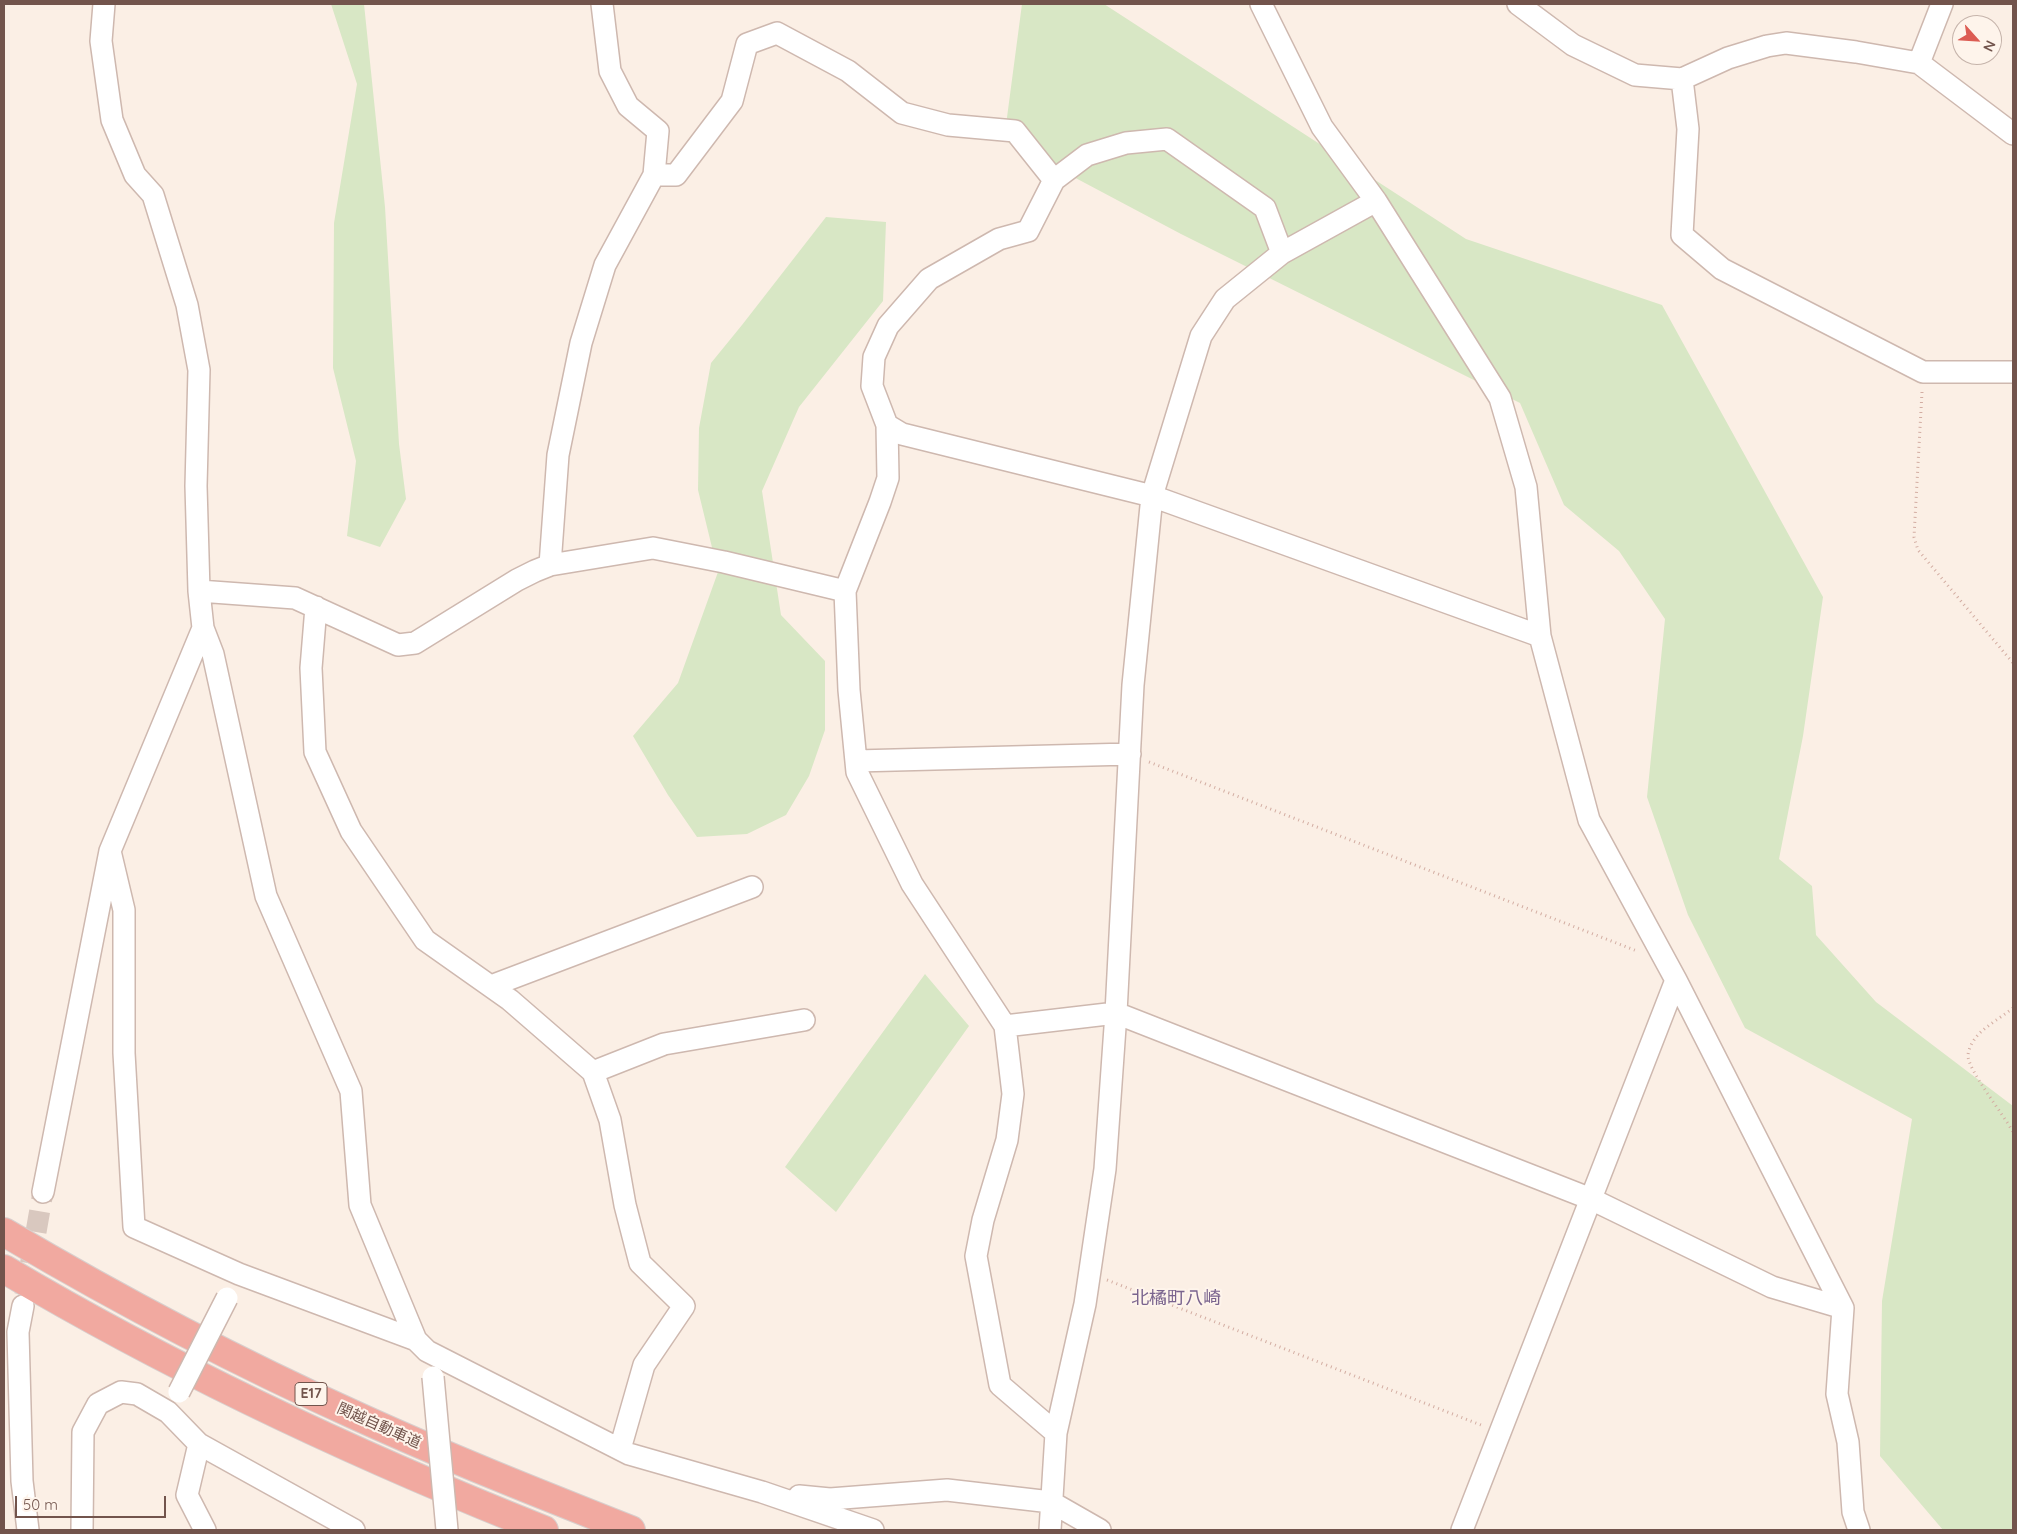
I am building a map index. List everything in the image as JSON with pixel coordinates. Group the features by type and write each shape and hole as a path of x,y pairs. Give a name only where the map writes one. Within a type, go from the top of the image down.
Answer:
{"highway":[{"name":"関越自動車道","path":"4,1232 132,1305 288,1384 470,1466 631,1530"},
{"name":"関越自動車道","path":"4,1269 124,1336 232,1392 471,1501 544,1530"}],"street":[{"path":"104,4 101,41 112,120 135,175 153,195 186,305 199,370 196,486 199,591 204,628 213,654 266,896 351,1091 360,1205 433,1377 447,1530"},
{"path":"550,566 558,455 581,344 604,264 654,175 658,131 628,106 610,71 602,4"},
{"path":"1261,4 1322,127 1376,200 1500,398 1526,487 1540,636 1589,820 1671,971 1843,1308 1837,1394 1848,1442 1853,1512 1859,1530"},
{"path":"1518,4 1573,45 1635,75 1682,79 1728,58 1767,46 1786,44 1856,52 1919,63 2013,134"},
{"path":"1919,63 1942,4"},
{"path":"654,175 676,175 732,101 748,44 777,33 848,72 902,113 948,125 1015,131 1054,180"},
{"path":"1682,79 1688,129 1682,235 1722,269 1923,372 2013,372"},
{"path":"1056,1433 1000,1385 976,1256 983,1220 1007,1140 1013,1094 1006,1026 912,884 857,772 849,690 845,591 888,478 887,425 872,386 874,357 888,326 929,279 999,239 1028,230 1054,180 1087,155 1126,143 1167,138 1265,208 1282,252"},
{"path":"1050,1530 1056,1433 1085,1304 1105,1169 1116,1013 1133,685 1152,496 1201,336 1225,299 1282,252 1376,200"},
{"path":"887,425 902,434 1152,496 1540,636"},
{"path":"199,591 295,598 398,645 415,642 517,580 550,566 653,548 724,562 845,591"},
{"path":"316,607 311,668 315,752 351,831 425,940 510,1000 593,1072 610,1120 625,1205 640,1263 684,1306 644,1365 620,1449"},
{"path":"43,1192 110,851 204,628"},
{"path":"856,761 1130,754"},
{"path":"110,851 124,910 124,1053 134,1226 239,1274 421,1345 629,1454 762,1492 873,1530"},
{"path":"491,986 752,887"},
{"path":"1462,1530 1592,1199 1671,971"},
{"path":"1006,1026 1116,1013 1592,1199 1772,1287 1843,1308"},
{"path":"593,1072 664,1044 804,1020"},
{"path":"168,1412 239,1274"},
{"path":"23,1306 11,1327 22,1481 28,1530"},
{"path":"82,1530 83,1432 98,1404 121,1392 137,1394 168,1412 199,1444 354,1530"},
{"path":"199,1444 187,1495 205,1530"},
{"path":"762,1492 830,1499 947,1490 1051,1502 1100,1530"}],"path":[{"path":"1923,372 1914,536 1918,550 2013,663"},
{"path":"1130,754 1671,971"},
{"path":"2013,1008 1981,1032 1970,1046 1968,1056 1971,1067 2005,1116 2013,1132"},
{"path":"1090,1273 1500,1433"}],"green space":[{"path":"331,4 364,4 385,207 399,444 406,499 380,547 347,536 356,461 333,368 334,223 357,84"},
{"path":"1022,4 1104,4 1466,239 1662,305 1823,597 1803,736 1779,859 1812,886 1816,935 1876,1002 2013,1106 2013,1530 1943,1530 1880,1456 1882,1301 1912,1119 1745,1028 1688,915 1647,797 1665,619 1619,551 1564,505 1520,403 1181,234 1004,140"},
{"path":"826,217 886,222 883,301 799,407 762,491 781,615 825,661 825,730 809,776 786,815 747,834 697,837 668,795 633,736 678,683 718,572 698,490 699,428 711,363"},
{"path":"925,974 969,1026 836,1212 785,1167"}],"tunnel":[{"path":"25,1295 43,1192"}],"district":[{"name":"北橘町八崎","path":"1176,1299"}]}
